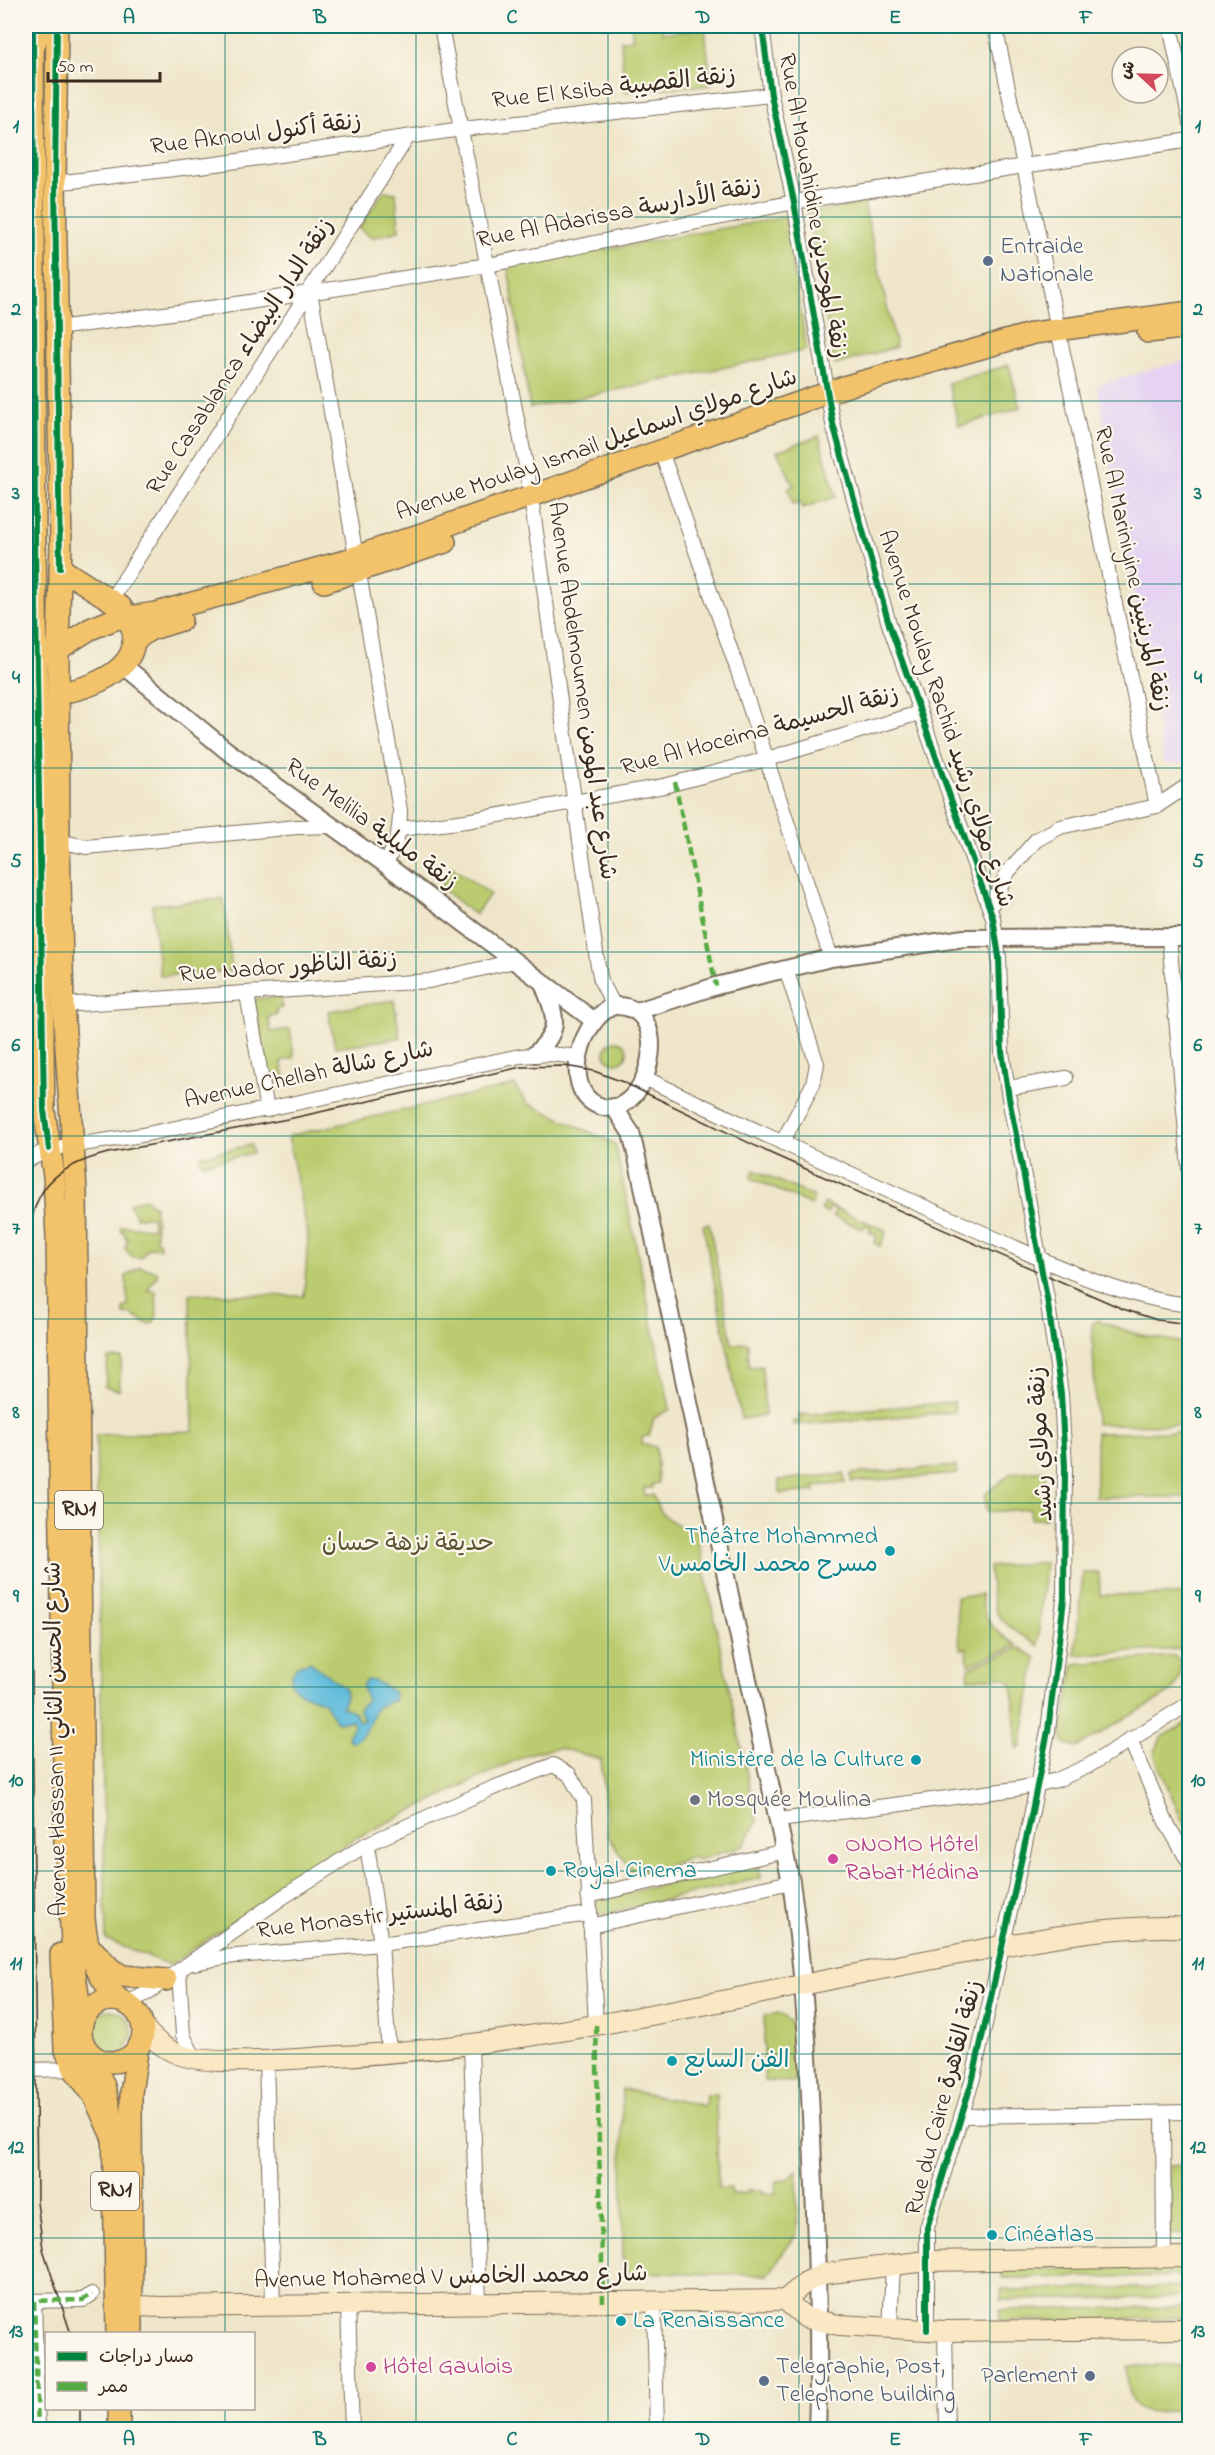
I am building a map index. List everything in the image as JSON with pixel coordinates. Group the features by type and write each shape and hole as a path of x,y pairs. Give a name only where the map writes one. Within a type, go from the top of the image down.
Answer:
{"highway":[{"path":"33,48 40,26"}],"main road":[{"name":"Avenue Hassan II شارع الحسن الثاني","path":"33,26 31,647 39,802 44,1110 54,1176 57,1237 65,1843 74,1968 82,2023"},
{"name":"Avenue Hassan II شارع الحسن الثاني","path":"57,26 55,183 60,568 59,841 63,1005 76,1190 84,1899 88,1947 101,1979 124,2003"},
{"name":"Avenue Moulay Ismail شارع مولاي اسماعيل","path":"133,642 149,630 169,623 356,565 973,348 1190,312"},
{"name":"Avenue Moulay Ismail شارع مولاي اسماعيل","path":"1059,335 1190,327"},
{"name":"Avenue Moulay Ismail شارع مولاي اسماعيل","path":"58,647 102,623 128,616 156,613 356,565"},
{"path":"58,693 92,686 114,674 123,665 133,642 128,616 111,600 60,568"},
{"path":"39,802 46,786 48,663 51,654 58,647"},
{"path":"65,1843 60,1875 64,2040 74,2069 94,2096 114,2140"},
{"path":"142,2025 154,2039 169,2050 195,2059 266,2059 389,2053 553,2034 804,1983 1104,1930 1190,1928"},
{"path":"88,1947 111,1969 123,1976 173,1975"},
{"path":"82,2023 89,2010 101,2002 124,2003"},
{"name":"RN1","path":"117,2332 124,2305 131,2093 142,2025 135,2011 124,2003"},
{"name":"RN1","path":"82,2023 83,2041 106,2091 114,2140 124,2305 131,2332"},
{"path":"89,2052 105,2061 119,2061 131,2054 138,2046"},
{"path":"1190,2258 977,2258 926,2261 818,2276 800,2286 785,2300 806,2318 818,2322 890,2328 936,2331 1190,2329"},
{"name":"Avenue Mohamed V شارع محمد الخامس","path":"124,2305 785,2300"},
{"path":"119,2410 119,2430"},
{"path":"133,2410 134,2430"}],"street":[{"name":"Avenue Abdelmoumen شارع عبد المومن","path":"441,26 489,265 532,504 598,967 606,994 614,1006"},
{"name":"Rue Al Mouahidine زنقة الموحدين","path":"762,26 771,95 794,202 828,400"},
{"name":"Rue Al Mariniyine زنقة المرينيين","path":"994,26 1157,806"},
{"path":"1170,26 1190,121"},
{"name":"Rue El Ksiba زنقة القصيبة","path":"462,129 771,95"},
{"name":"Rue Aknoul زنقة أكنول","path":"55,183 462,129"},
{"name":"Rue Casablanca زنقة الدار البيضاء","path":"111,600 407,138"},
{"name":"Rue Al Adarissa زنقة الأدارسة","path":"57,328 217,307 489,265 794,202 1190,140"},
{"path":"310,291 356,565 394,771 400,829 395,849 385,864"},
{"name":"Avenue Moulay Rachid شارع مولاي رشيد","path":"828,400 889,624 990,908 996,938"},
{"path":"663,457 767,759 831,958"},
{"name":"Rue Melilia زنقة مليلية","path":"123,665 226,750 385,864 593,1020"},
{"name":"Rue Al Hoceima زنقة الحسيمة","path":"400,829 574,803 664,786 767,759 919,713"},
{"path":"990,908 1008,872 1036,840 1060,827 1157,806 1190,784"},
{"path":"59,841 86,847 297,827 332,826"},
{"path":"1169,937 1190,1179"},
{"path":"637,1011 650,1038 651,1059 645,1078 625,1102 614,1107 599,1106 587,1098 580,1084 579,1057 584,1038 593,1020 614,1006 637,1011 716,986 831,958 964,938 1190,937"},
{"name":"زنقة مولاي رشيد","path":"996,938 1002,1052 1040,1259 1061,1394 1065,1467 1065,1566 1056,1681 1038,1785 1002,1948"},
{"name":"Rue Nador زنقة الناظور","path":"63,1005 429,981 514,961"},
{"path":"782,1143 813,1083 817,1064 786,969"},
{"path":"535,1054 548,1041 555,1025 553,1005 542,981"},
{"path":"247,994 267,1110"},
{"name":"Avenue Chellah شارع شالة","path":"26,1161 49,1149 142,1135 535,1054 579,1057"},
{"path":"645,1078 782,1143 1040,1259 1128,1291 1190,1305"},
{"path":"1008,1088 1066,1078"},
{"path":"614,1107 631,1133 638,1158 780,1820 791,1882 804,1983 818,2276 817,2430"},
{"path":"780,1820 1038,1785 1074,1773 1190,1702"},
{"path":"1130,1739 1152,1793 1190,1864"},
{"path":"124,2003 173,1975 283,1897 367,1844 545,1767 557,1766 570,1774 584,1800 596,2025"},
{"path":"367,1844 381,1944 389,2053"},
{"path":"588,1896 786,1851"},
{"name":"Rue Monastir زنقة المنستير","path":"173,1975 209,1959 381,1944 589,1920 791,1882"},
{"name":"Rue du Caire زنقة القاهرة","path":"947,2430 926,2261 927,2228 962,2116 1002,1948"},
{"path":"173,1975 183,2035 195,2059"},
{"path":"471,2043 479,2303"},
{"path":"266,2059 273,2305"},
{"path":"26,2070 74,2069"},
{"path":"962,2116 1190,2112"},
{"path":"1163,2113 1164,2258"},
{"path":"890,2328 893,2265"},
{"path":"38,2430 30,2301 83,2300 92,2294"},
{"path":"654,2301 657,2430"},
{"path":"348,2305 352,2430"}],"shaded area":[{"path":"1189,359 1189,763 1164,764 1097,385"}],"green space":[{"path":"631,26 662,26 663,33 705,28 711,85 624,92 621,40 633,39"},
{"path":"384,191 396,193 399,231 371,238 359,228"},
{"path":"864,203 896,347 835,365 807,213"},
{"path":"785,217 807,350 530,408 508,267"},
{"path":"1009,365 1020,408 959,426 948,383"},
{"path":"819,436 836,497 802,508 800,502 793,504 788,488 794,486 777,451"},
{"path":"452,867 490,894 475,915 440,887"},
{"path":"224,899 232,971 160,976 152,905"},
{"path":"280,997 282,1008 276,1009 277,1014 268,1017 271,1032 290,1029 294,1058 281,1061 286,1081 271,1083 254,999"},
{"path":"394,1000 400,1038 335,1047 328,1011"},
{"path":"616,1041 624,1044 627,1052 624,1060 616,1063 608,1060 605,1052 608,1044"},
{"name":"حديقة نزهة حسان","path":"514,1085 527,1103 615,1144 670,1409 654,1418 649,1436 642,1437 642,1444 656,1447 658,1483 652,1484 652,1488 644,1488 644,1495 653,1495 664,1515 669,1519 696,1531 757,1822 743,1846 698,1860 691,1857 660,1868 633,1873 608,1836 601,1759 559,1748 534,1752 354,1839 170,1965 106,1940 96,1435 193,1431 190,1294 304,1296 308,1237 288,1136"},
{"path":"251,1145 253,1153 202,1164 200,1156"},
{"path":"754,1170 814,1197 811,1205 751,1178"},
{"path":"147,1199 151,1205 155,1205 156,1241 159,1241 160,1248 149,1247 141,1257 133,1257 125,1249 128,1238 125,1238 125,1232 121,1232 121,1226 153,1228 152,1217 136,1217 129,1203"},
{"path":"824,1203 887,1231 880,1246 874,1243 877,1236 869,1232 872,1230 865,1225 863,1229 833,1216 836,1210 830,1208 827,1213 821,1210"},
{"path":"709,1223 732,1344 748,1343 749,1367 762,1366 765,1416 741,1419 703,1225"},
{"path":"140,1267 157,1271 157,1276 149,1287 149,1291 156,1291 157,1315 153,1323 148,1324 130,1314 124,1315 123,1308 128,1306 126,1276"},
{"path":"1097,1320 1136,1334 1189,1344 1189,1425 1096,1424 1092,1323"},
{"path":"108,1358 122,1358 119,1390 105,1387"},
{"path":"954,1402 955,1412 793,1425 793,1421 800,1421 799,1415"},
{"path":"1189,1432 1189,1497 1096,1497 1096,1433"},
{"path":"956,1466 957,1474 851,1482 851,1474"},
{"path":"1045,1470 1046,1519 1031,1519 1030,1509 986,1512 985,1494 1011,1473"},
{"path":"844,1474 845,1483 815,1486 815,1491 780,1494 779,1480"},
{"path":"1045,1562 1038,1646 1012,1629 999,1616 995,1608 989,1567"},
{"path":"1083,1573 1099,1573 1100,1595 1189,1595 1189,1646 1182,1649 1075,1655"},
{"path":"981,1595 988,1620 1002,1635 1017,1646 968,1665 967,1649 960,1649 956,1597"},
{"path":"1020,1648 1036,1658 1021,1747 1017,1748 1012,1683 1003,1677 969,1679 968,1668"},
{"path":"1174,1656 1179,1659 1180,1672 1178,1681 1171,1692 1077,1747 1064,1743 1061,1734 1074,1664"},
{"path":"1189,1721 1189,1837 1154,1754 1161,1738"},
{"path":"758,1863 761,1878 599,1915 596,1900"},
{"path":"110,2010 119,2011 126,2016 131,2023 131,2041 126,2048 119,2053 110,2054 101,2053 94,2048 89,2041 88,2032 89,2023 94,2016 101,2011"},
{"path":"779,2013 795,2026 796,2082 764,2081 764,2016"},
{"path":"622,2089 705,2106 706,2094 716,2094 718,2188 731,2188 731,2194 747,2194 747,2190 763,2190 763,2194 775,2194 776,2181 787,2180 797,2170 797,2234 767,2275 623,2272"},
{"path":"1189,2165 1189,2234 1170,2234 1169,2166"},
{"path":"1189,2267 1190,2276 1002,2278 1002,2269"},
{"path":"1189,2287 1189,2297 1001,2300 1001,2290"},
{"path":"1189,2307 1189,2318 1000,2321 1000,2310"},
{"path":"1127,2366 1189,2366 1189,2410 1149,2411 1135,2405 1128,2384"}],"water":[{"path":"310,1662 345,1688 346,1696 342,1707 353,1711 360,1722 364,1720 358,1709 367,1701 362,1686 367,1680 375,1681 393,1691 395,1700 377,1707 361,1737 350,1742 348,1737 354,1726 352,1721 336,1722 324,1702 293,1687 292,1674 297,1666"}],"tram line":[{"path":"70,2332 43,2249 37,2202 28,1247 30,1227 40,1195 59,1174 73,1165 108,1153 293,1118 521,1067 565,1066 594,1071 623,1082 772,1154 1123,1309 1157,1320 1190,1324"},
{"path":"80,2410 80,2430"}],"marked path":[{"path":"675,782 716,986"},
{"path":"596,2025 603,2302"},
{"path":"26,2301 83,2300 92,2294"},
{"path":"34,2301 38,2430"}],"cycle path":[{"path":"33,26 35,544 44,1110 49,1149"},
{"path":"57,26 55,183 60,568"},
{"path":"762,26 771,95 794,202 833,424 889,624 993,918 999,957 1002,1052 1047,1298 1061,1394 1065,1467 1064,1599 1048,1731 973,2078 927,2228 927,2330"}],"place":[{"name":"Entraide Nationale","path":"988,261"},
{"name":"Théâtre Mohammed Vمسرح محمد الخامس","path":"890,1551"},
{"name":"Ministère de la Culture","path":"916,1760"},
{"name":"Mosquée Moulina","path":"695,1800"},
{"name":"ONOMO Hôtel Rabat Médina","path":"833,1859"},
{"name":"Royal Cinema","path":"551,1871"},
{"name":"الفن السابع","path":"672,2061"},
{"name":"Cinéatlas","path":"992,2235"},
{"name":"La Renaissance","path":"621,2321"},
{"name":"Hôtel Gaulois","path":"371,2367"},
{"name":"Parlement","path":"1090,2376"},
{"name":"Telegraphie, Post, Telephone building","path":"764,2381"}]}
